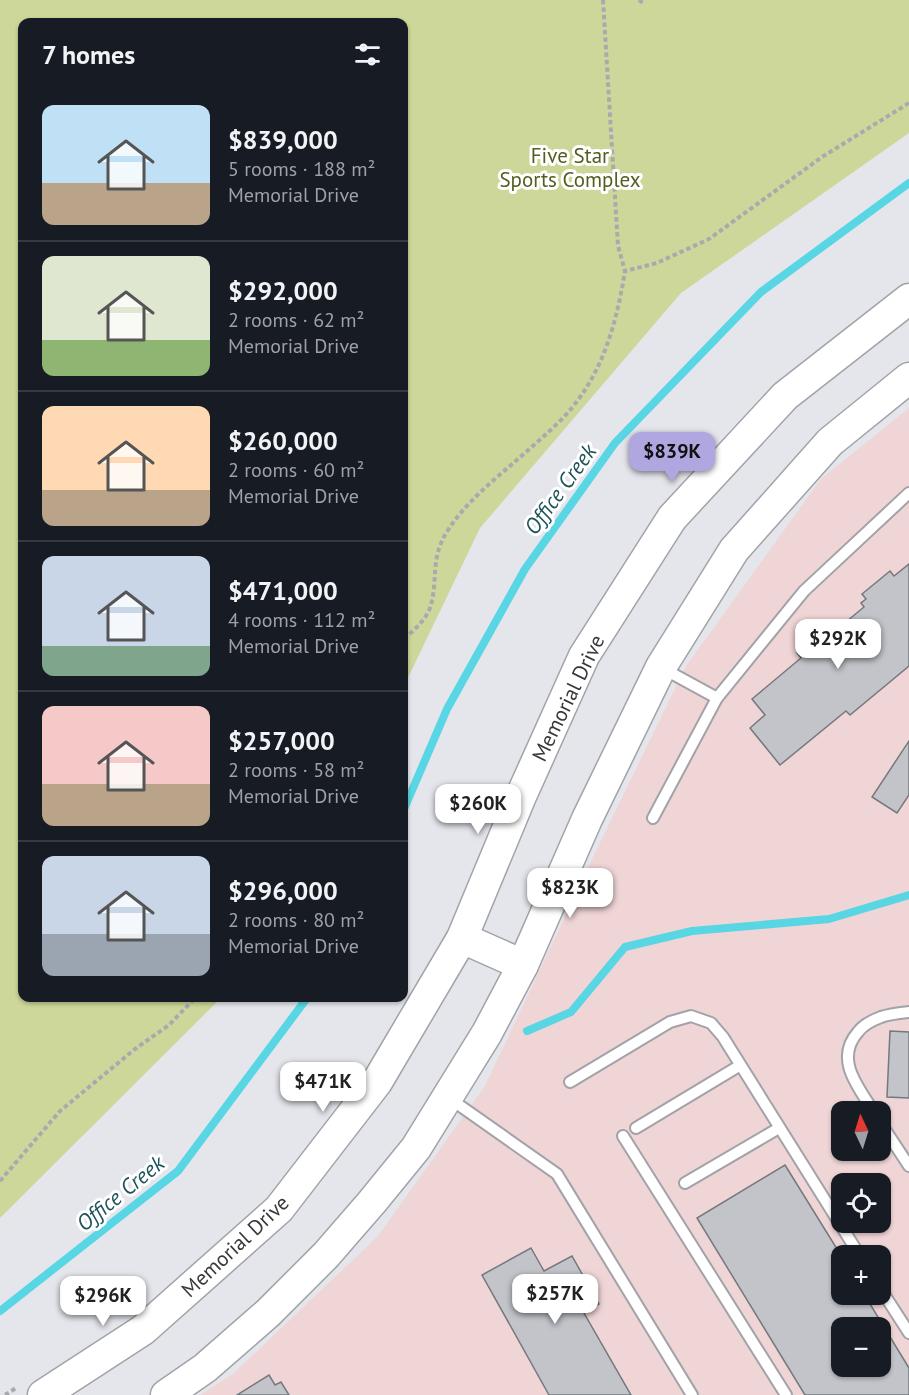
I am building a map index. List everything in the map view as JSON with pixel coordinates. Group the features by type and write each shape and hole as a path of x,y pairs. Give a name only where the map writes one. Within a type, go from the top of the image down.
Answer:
{"street":[{"name":"Memorial Drive","path":"32,1390 143,1330 279,1209 377,1082 462,938 521,796 584,656 672,518 785,396 909,299"},
{"path":"166,1395 205,1368 268,1313 326,1255 416,1148 488,1033 523,965 588,819 661,667 734,550 830,442 909,378"},
{"path":"462,938 523,965"}],"lane":[{"path":"653,818 717,698 804,591 909,493"},
{"path":"661,667 717,698"},
{"path":"867,1101 854,1081 847,1060 849,1042 862,1026 880,1017 909,1012"},
{"path":"570,1082 670,1022 691,1016 711,1023 723,1037 853,1245"},
{"path":"636,1128 740,1066"},
{"path":"448,1098 557,1174 692,1395"},
{"path":"685,1183 779,1128"},
{"path":"623,1136 786,1395"},
{"path":"891,1139 909,1166"},
{"path":"891,1305 909,1333"}],"path":[{"path":"408,635 423,620 429,609 434,564 448,530 490,484 563,418 597,369 608,345 619,307 625,271 618,246 603,0"},
{"path":"639,0 644,4"},
{"path":"625,271 657,262 709,238 822,158 909,103"},
{"path":"0,1181 60,1112 135,1049 169,1025 191,1002"},
{"path":"5,1395 32,1390"}],"shaded area":[{"path":"909,408 909,1395 200,1395 233,1374 378,1236 485,1086 686,666 821,479"}],"green space":[{"name":"Five Star Sports Complex","path":"0,0 909,0 909,133 681,293 480,528 408,678 408,18 18,18 18,1002 217,1002 0,1218"}],"building":[{"path":"909,564 909,666 850,715 846,711 780,765 750,728 765,715 752,699 801,658 797,653 824,630 829,636 864,607 861,603 866,599 862,594 890,571 894,576"},
{"path":"909,741 909,795 897,813 872,797"},
{"path":"890,1031 909,1032 909,1098 887,1097"},
{"path":"785,1165 835,1245 831,1245 831,1305 871,1305 878,1317 831,1317 831,1377 891,1377 891,1338 909,1368 909,1395 805,1395 697,1218"},
{"path":"531,1248 544,1271 572,1256 599,1304 584,1313 631,1395 549,1395 482,1275"},
{"path":"269,1375 275,1385 281,1382 289,1395 237,1395"}],"waterway":[{"name":"Office Creek","path":"408,800 447,709 525,569 615,443 761,292 909,183"},
{"path":"527,1031 571,1012 625,947 692,931 829,919 909,895"},
{"name":"Office Creek","path":"0,1311 178,1171 304,1002"}]}
